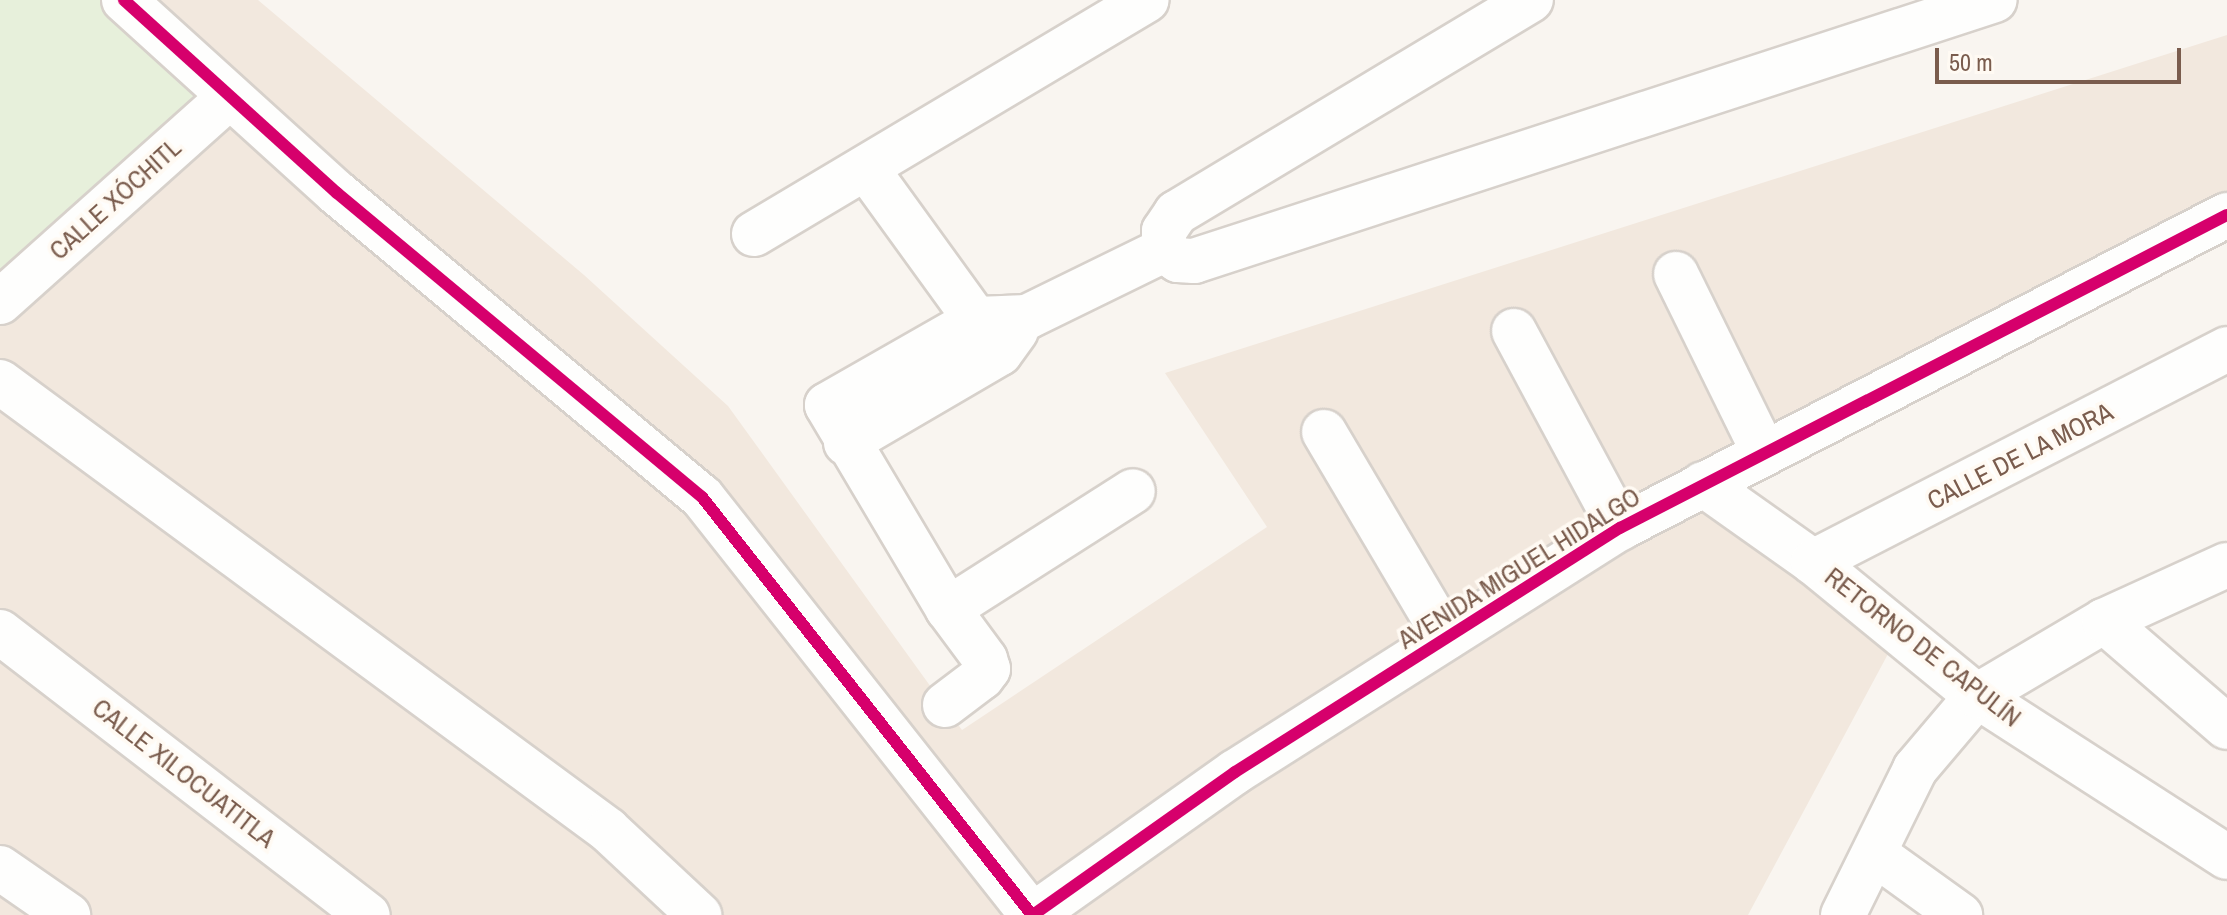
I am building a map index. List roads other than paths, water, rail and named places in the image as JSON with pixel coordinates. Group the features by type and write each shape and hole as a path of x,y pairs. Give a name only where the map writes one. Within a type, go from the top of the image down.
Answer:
{"street":[{"path":"124,0 229,97 702,497 1032,915"},
{"path":"754,234 1147,0"},
{"path":"1164,250 1164,231 1176,213 1531,0"},
{"path":"1164,250 1178,260 1194,261 1929,13 1995,0"},
{"name":"CALLE XÓCHITL","path":"0,302 229,97"},
{"path":"866,168 989,336"},
{"name":"AVENIDA MIGUEL HIDALGO","path":"1032,915 1235,772 1620,528 1763,451 2227,215"},
{"path":"945,705 988,669 827,411 830,400 989,336 1164,250"},
{"path":"1676,274 1763,451"},
{"path":"1514,331 1620,528"},
{"name":"CALLE DE LA MORA","path":"1813,562 2227,349"},
{"path":"0,382 608,830 699,915"},
{"path":"1324,432 1446,638"},
{"name":"RETORNO DE CAPULÍN","path":"1703,484 1813,562 1977,696 2227,857"},
{"path":"948,609 1133,491"},
{"path":"1843,915 1915,769 1977,696 2104,621 2227,565"},
{"path":"2104,621 2227,727"},
{"name":"CALLE XILOCUATITLA","path":"0,632 368,915"},
{"path":"1875,854 1960,915"},
{"path":"0,868 68,915"}]}
